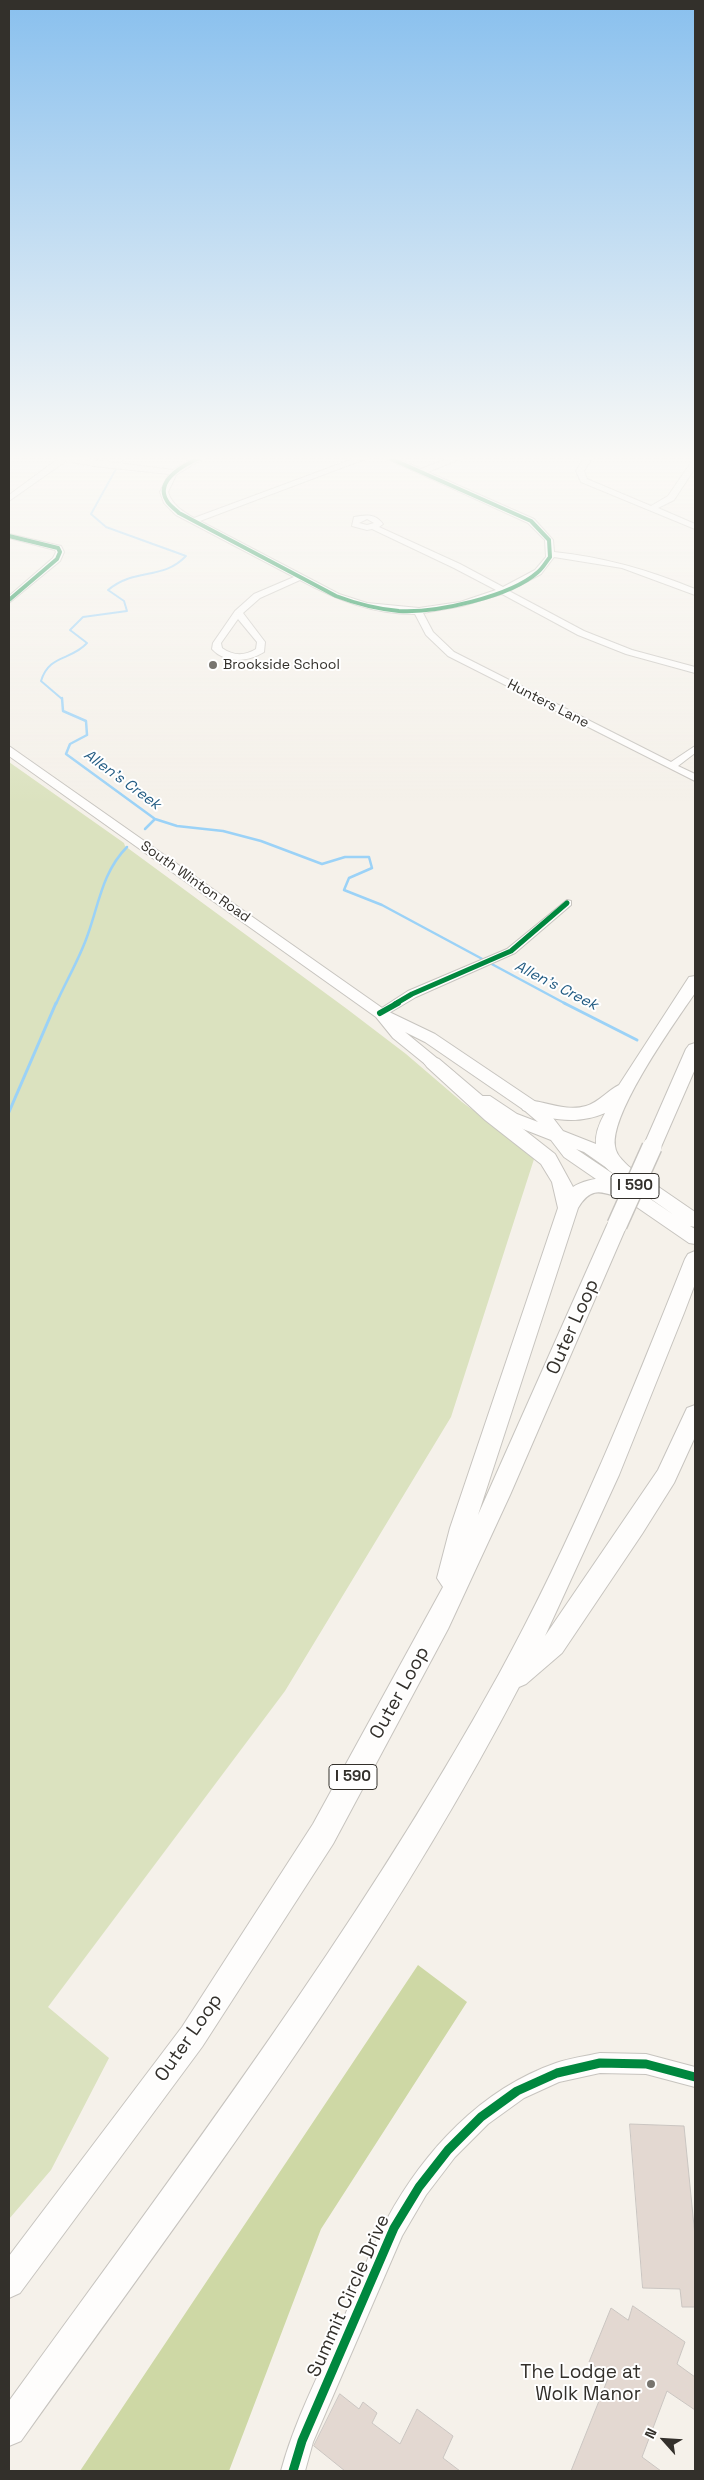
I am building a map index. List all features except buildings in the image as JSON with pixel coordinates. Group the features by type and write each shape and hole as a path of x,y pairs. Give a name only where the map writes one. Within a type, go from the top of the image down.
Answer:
{"highway":[{"path":"622,1171 609,1156 605,1140 609,1126 632,1078 695,981"},
{"name":"Outer Loop","path":"9,2282 192,2037 322,1834 438,1621 499,1494 695,1049"},
{"path":"433,1063 492,1115 548,1159 562,1181 568,1208"},
{"path":"530,1106 562,1114 592,1112 613,1100 632,1078"},
{"path":"438,1621 462,1528 568,1208 574,1195 590,1186 607,1185 628,1192"},
{"path":"9,2429 300,2022 410,1854 508,1684 580,1542 639,1405 691,1269"},
{"path":"508,1684 552,1645 585,1598 651,1502 672,1464 695,1414"}],"main road":[{"name":"South Winton Road","path":"9,750 380,1013 430,1038 530,1106 542,1116 570,1153 695,1238"},
{"name":"South Winton Road","path":"380,1013 398,1034 433,1063 507,1116 590,1148 695,1221"}],"street":[{"path":"9,600 42,572"},
{"path":"289,572 336,596 362,605 388,610 418,611 451,608 502,590 539,572"},
{"path":"465,572 587,636 646,657 695,670"},
{"path":"644,572 695,592"},
{"path":"238,613 261,642 261,650 254,655 234,657 222,654 217,649 217,643 238,613 257,596 301,578"},
{"name":"Hunters Lane","path":"418,611 429,634 451,654 695,778"},
{"path":"671,766 695,748"},
{"path":"380,1013 412,994 511,951 567,903"},
{"name":"Summit Circle Drive","path":"293,2471 302,2441 394,2228 407,2203 430,2171 474,2121 521,2089 548,2075 579,2066 621,2061 644,2063 674,2069 695,2077"}],"green space":[{"path":"9,762 124,843 125,846 347,1009 406,1054 462,1102 535,1156 451,1417 285,1691 48,2007 109,2058 51,2170 9,2219"},
{"path":"418,1965 467,2002 321,2229 229,2471 80,2471"}],"waterway":[{"name":"Allen's Creek","path":"62,699 41,681 49,666 81,649 87,643 70,630 83,617 127,611 124,601 108,590 129,578 159,572"},
{"name":"Allen's Creek","path":"62,698 63,711 86,721 87,735 70,744 66,754 155,819"},
{"path":"145,829 155,819"},
{"name":"Allen's Creek","path":"155,819 177,826 223,831 261,841 322,864 345,857 369,857 372,868 349,878 344,890 382,905 566,1004"},
{"path":"56,1004 85,943 107,877 112,866 127,847"},
{"path":"9,1112 56,1003"},
{"name":"Allen's Creek","path":"564,1003 637,1040"}],"cycle path":[{"path":"9,600 42,572"},
{"path":"290,572 336,596 356,603 387,610 408,611 437,609 490,596 516,585 538,572"},
{"path":"380,1013 412,994 511,951 567,903"},
{"path":"293,2471 302,2441 394,2228 419,2187 448,2150 481,2117 517,2091 557,2073 600,2063 646,2064 695,2077"}],"place":[{"name":"Brookside School","path":"213,665"},
{"name":"The Lodge at Wolk Manor","path":"651,2384"}]}
